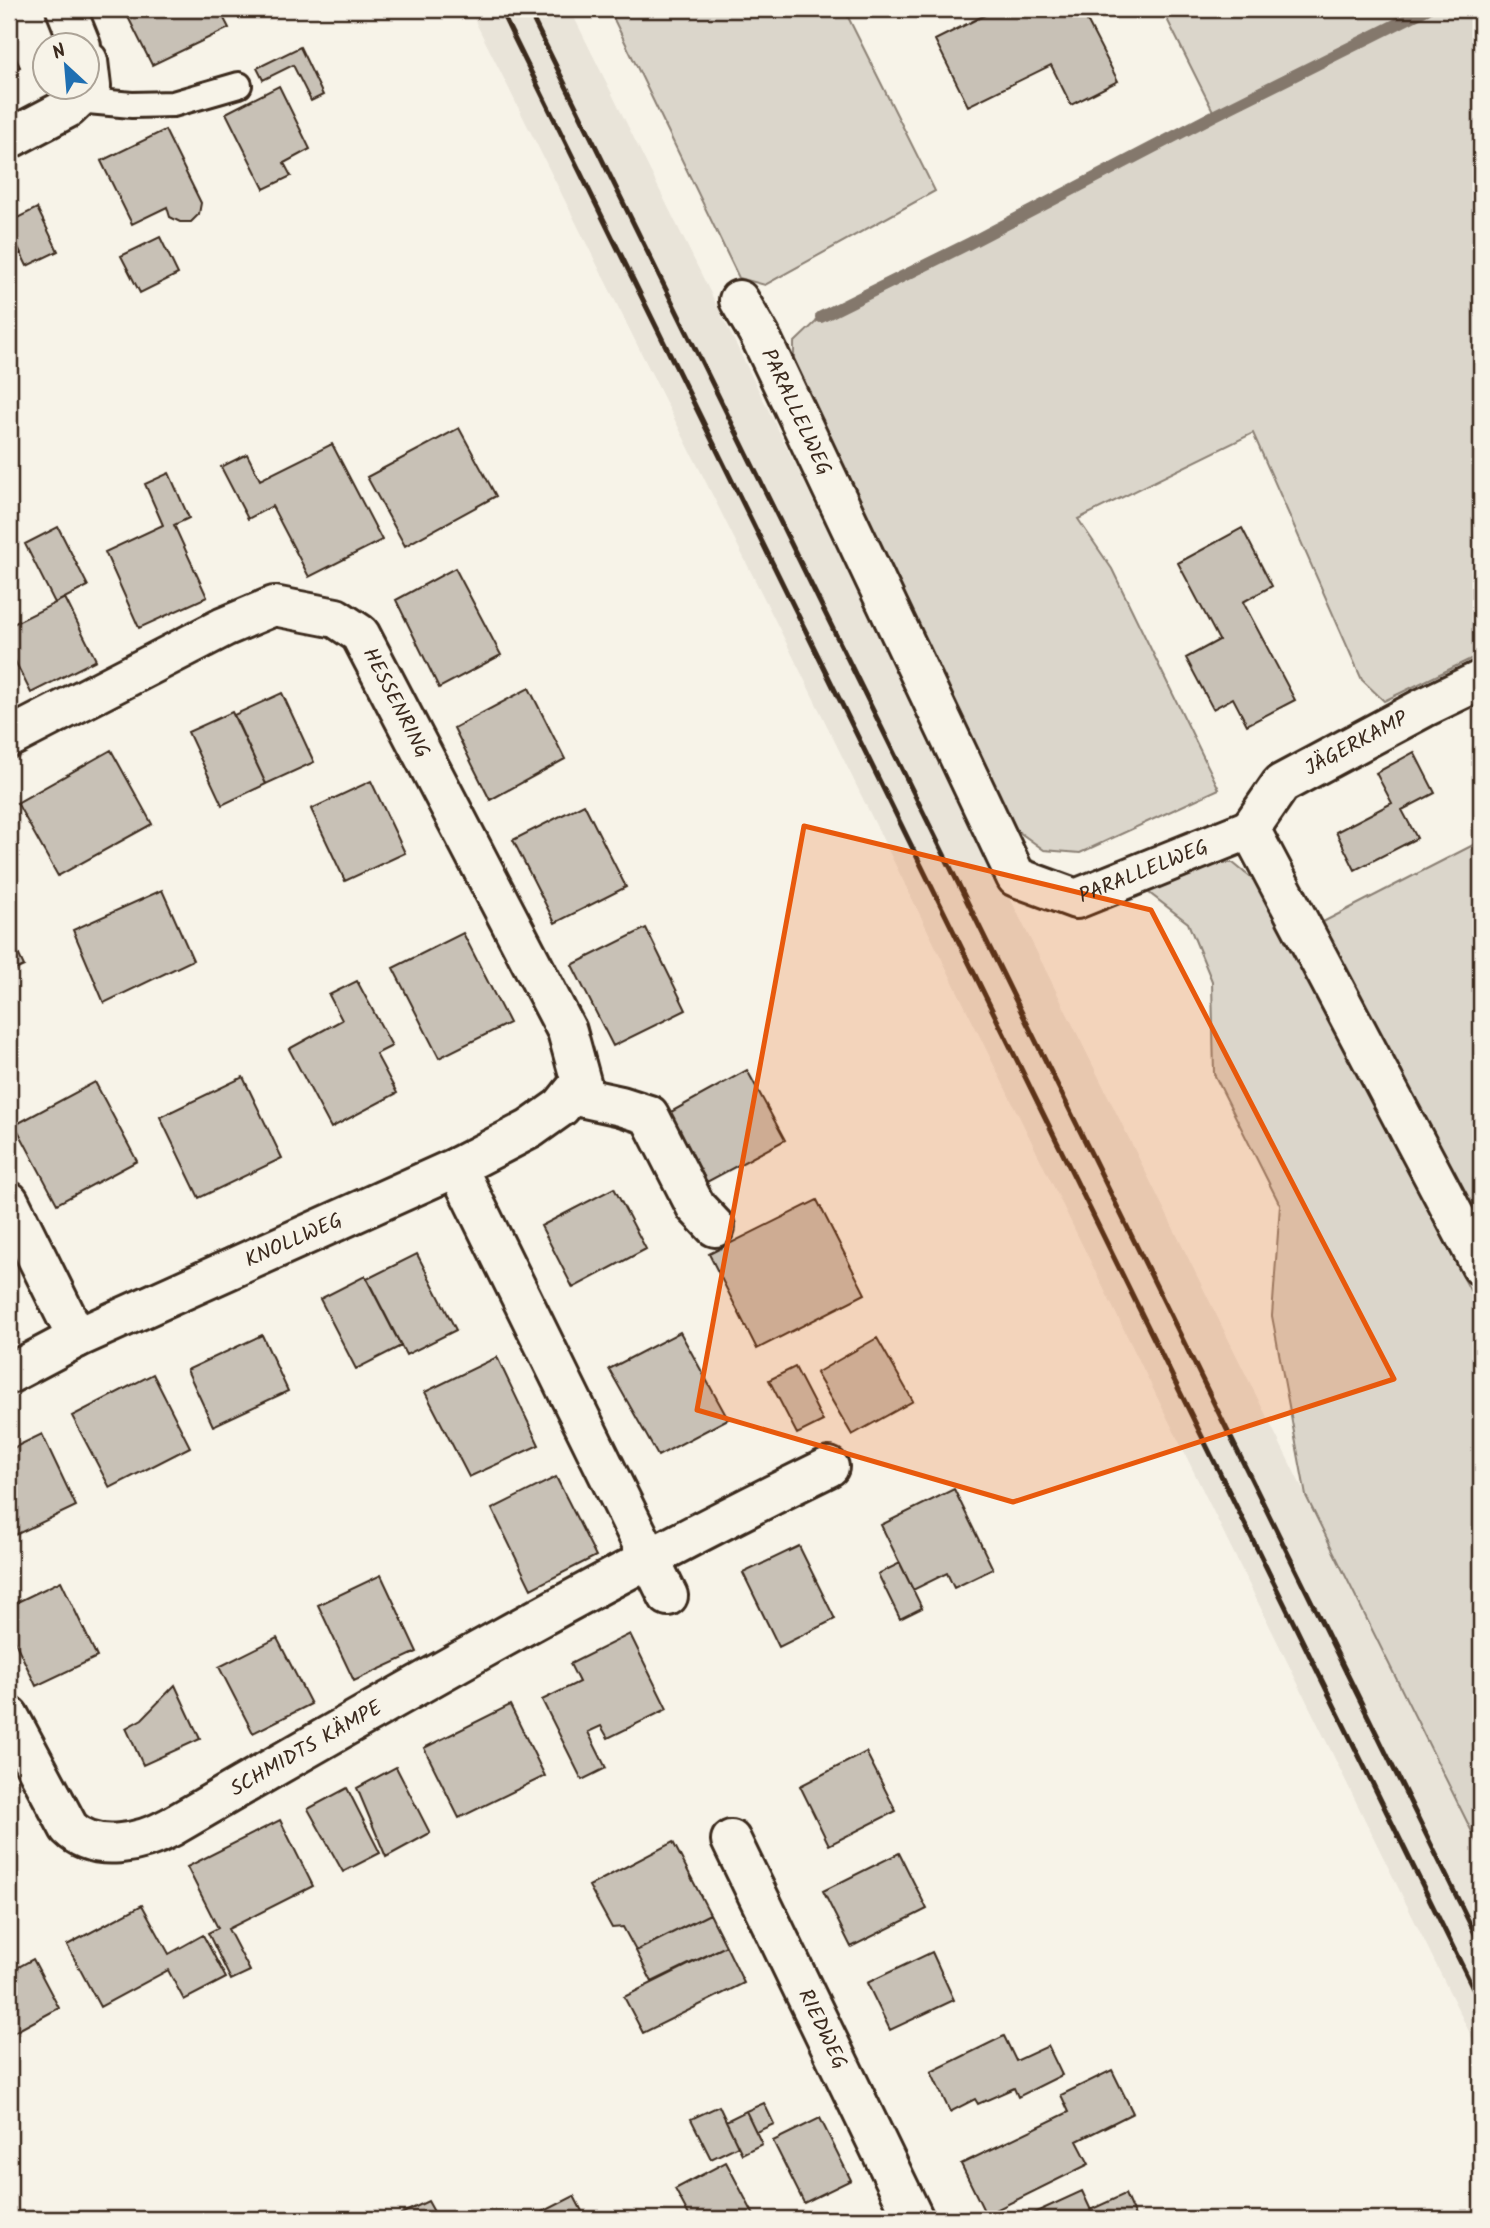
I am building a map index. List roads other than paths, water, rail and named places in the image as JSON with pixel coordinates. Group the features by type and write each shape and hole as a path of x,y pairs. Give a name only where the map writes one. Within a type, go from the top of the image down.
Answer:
{"street":[{"path":"66,9 75,32"},
{"path":"9,139 75,102"},
{"name":"PARALLELWEG","path":"739,300 760,336 1016,877 1076,899 1250,829"},
{"name":"HESSENRING","path":"9,738 224,627 274,606 336,618 360,634 567,1031 576,1088"},
{"name":"JÄGERKAMP","path":"1250,829 1281,785 1423,708 1481,680"},
{"path":"1250,829 1481,1266"},
{"path":"576,1088 649,1115 696,1207 715,1227"},
{"name":"KNOLLWEG","path":"9,1374 76,1338 457,1167 530,1129 561,1107 576,1088"},
{"path":"457,1167 668,1595"},
{"path":"9,1201 76,1338"},
{"name":"SCHMIDTS KÄMPE","path":"9,1716 69,1828 77,1836 87,1841 107,1844 148,1837 162,1832 431,1676 747,1507 829,1467"},
{"name":"RIEDWEG","path":"731,1840 914,2219"}],"lane":[{"path":"99,102 132,105 173,104 239,85"}],"waterway":[{"path":"821,317 1427,9"}],"railway":[{"path":"500,9 1481,2004"},
{"path":"528,9 1481,1946"}]}
